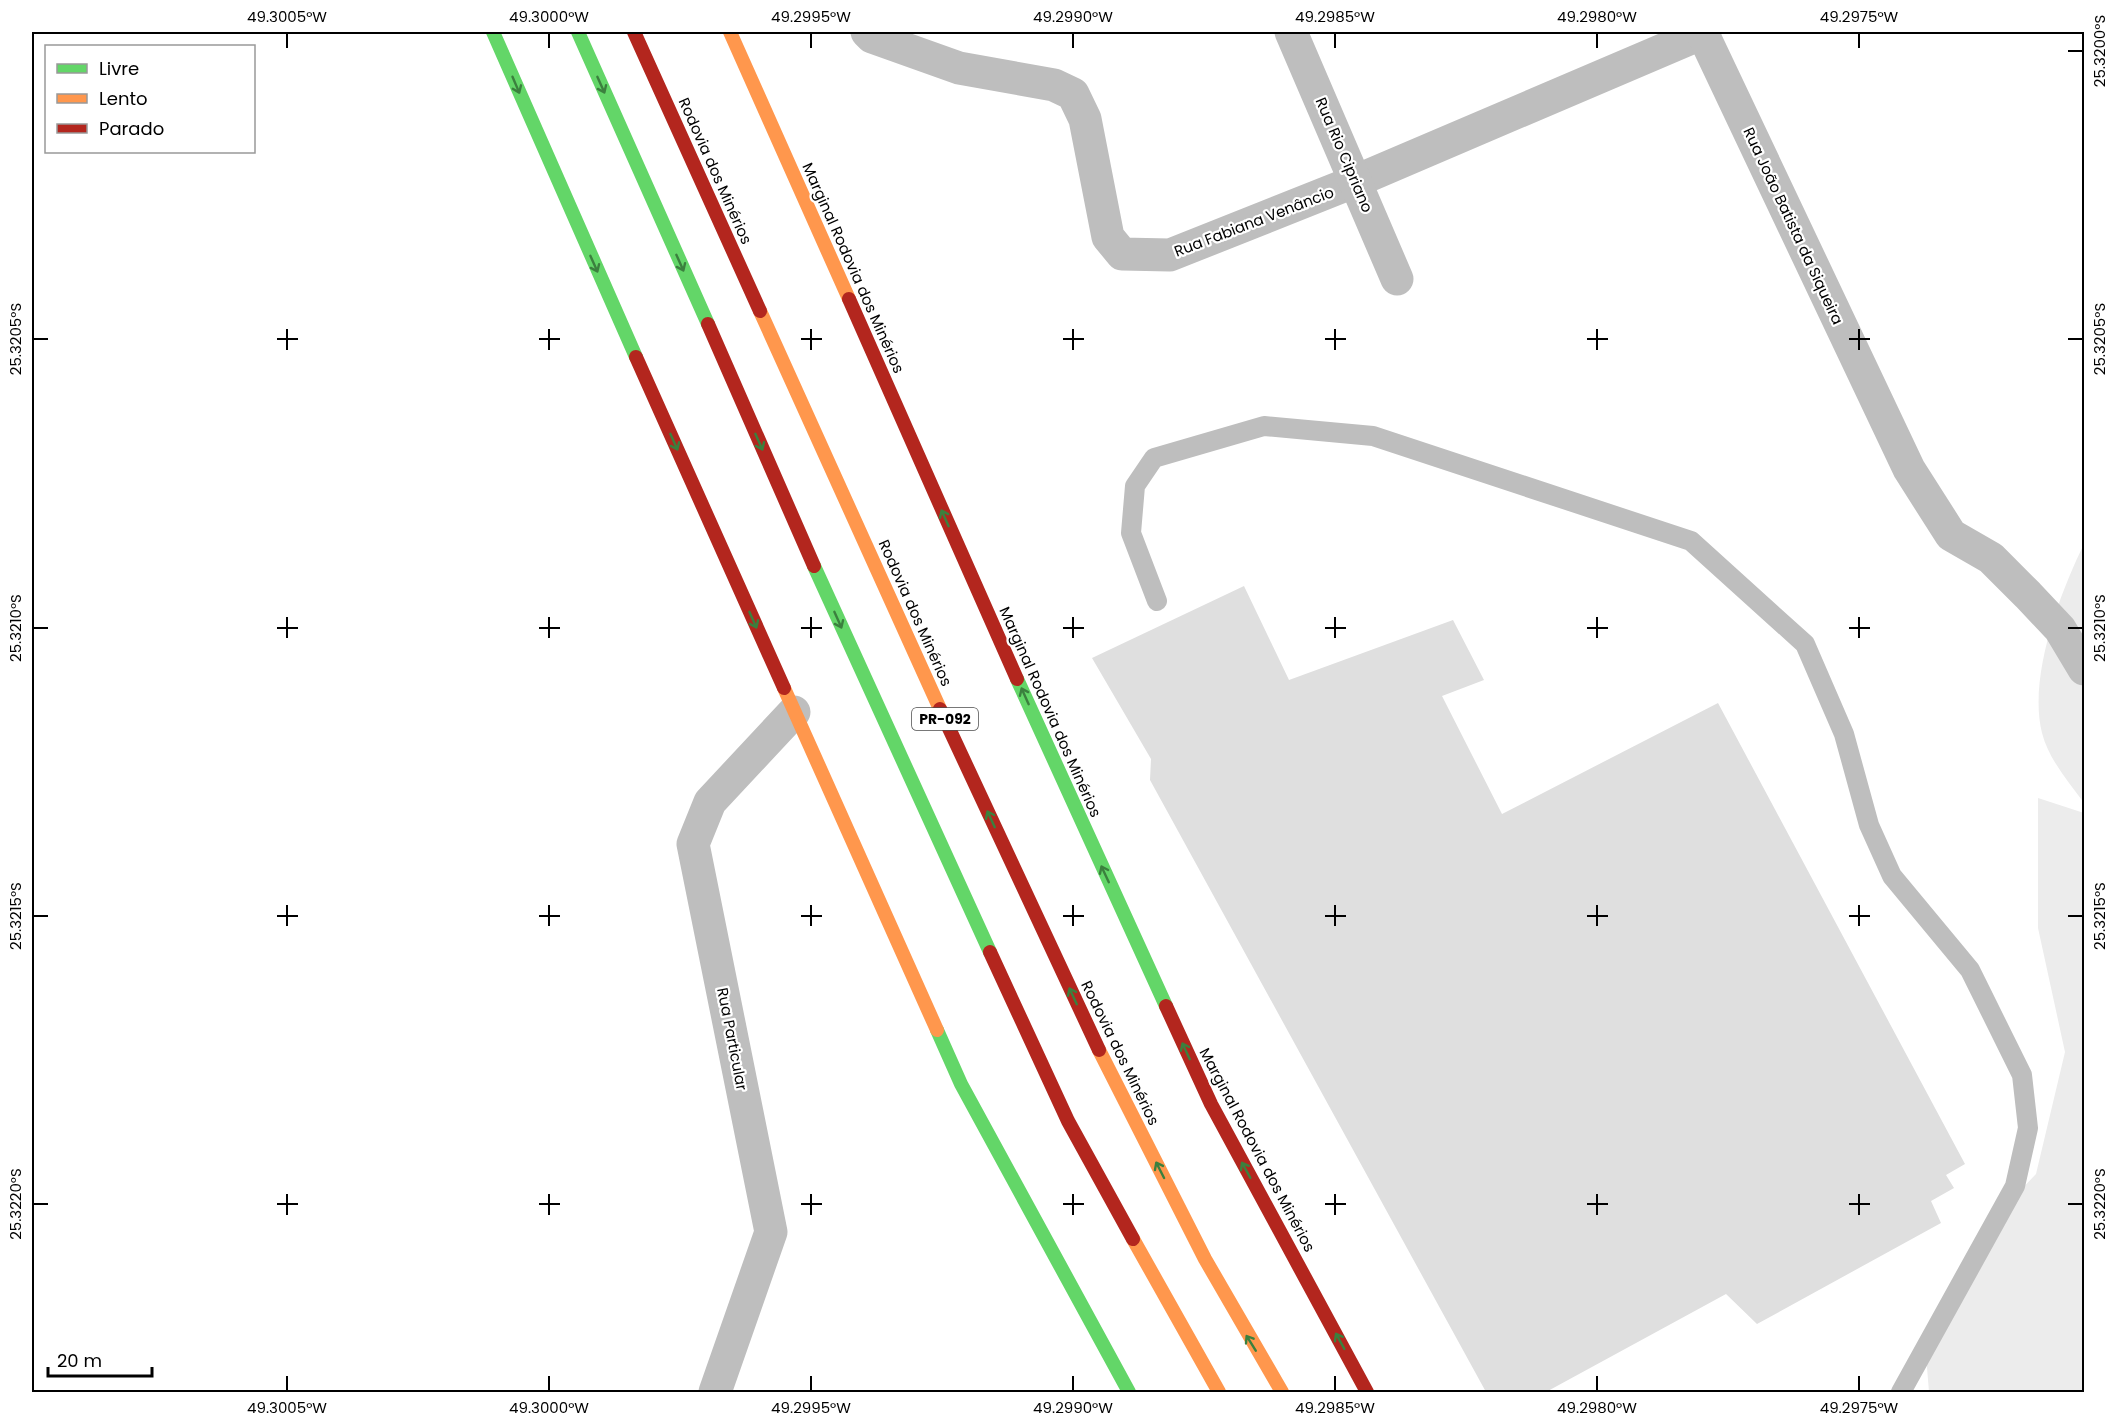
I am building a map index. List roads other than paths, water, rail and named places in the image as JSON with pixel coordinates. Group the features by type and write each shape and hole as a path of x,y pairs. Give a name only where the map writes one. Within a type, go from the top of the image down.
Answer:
{"main road":[{"path":"494,32 961,1084 1129,1392"},
{"name":"PR-092","path":"578,32 866,682 1068,1121 1219,1392"},
{"name":"Rodovia dos Minérios","path":"634,32 963,760 1110,1076 1240,1325 1282,1392"},
{"name":"Marginal Rodovia dos Minérios","path":"730,32 1087,836 1210,1104 1368,1392"}],"street":[{"name":"Rua Fabiana Venâncio","path":"867,32 872,37 959,68 1054,85 1073,94 1085,119 1108,237 1122,254 1170,255 1356,181 1703,32"},
{"name":"Rua Rio Cipriano","path":"1291,32 1397,279"},
{"name":"Rua João Batista da Siqueira","path":"1703,32 1909,469 1951,535 1991,558 2028,595 2060,629 2085,669"},
{"name":"Rua Particular","path":"716,1392 771,1232 693,844 710,802 794,712"}],"lane":[{"path":"1156,601 1131,532 1135,486 1154,458 1264,426 1373,436 1691,541 1805,644 1844,734 1869,825 1892,876 1970,970 2022,1075 2028,1128 2015,1186 1901,1392"}]}
